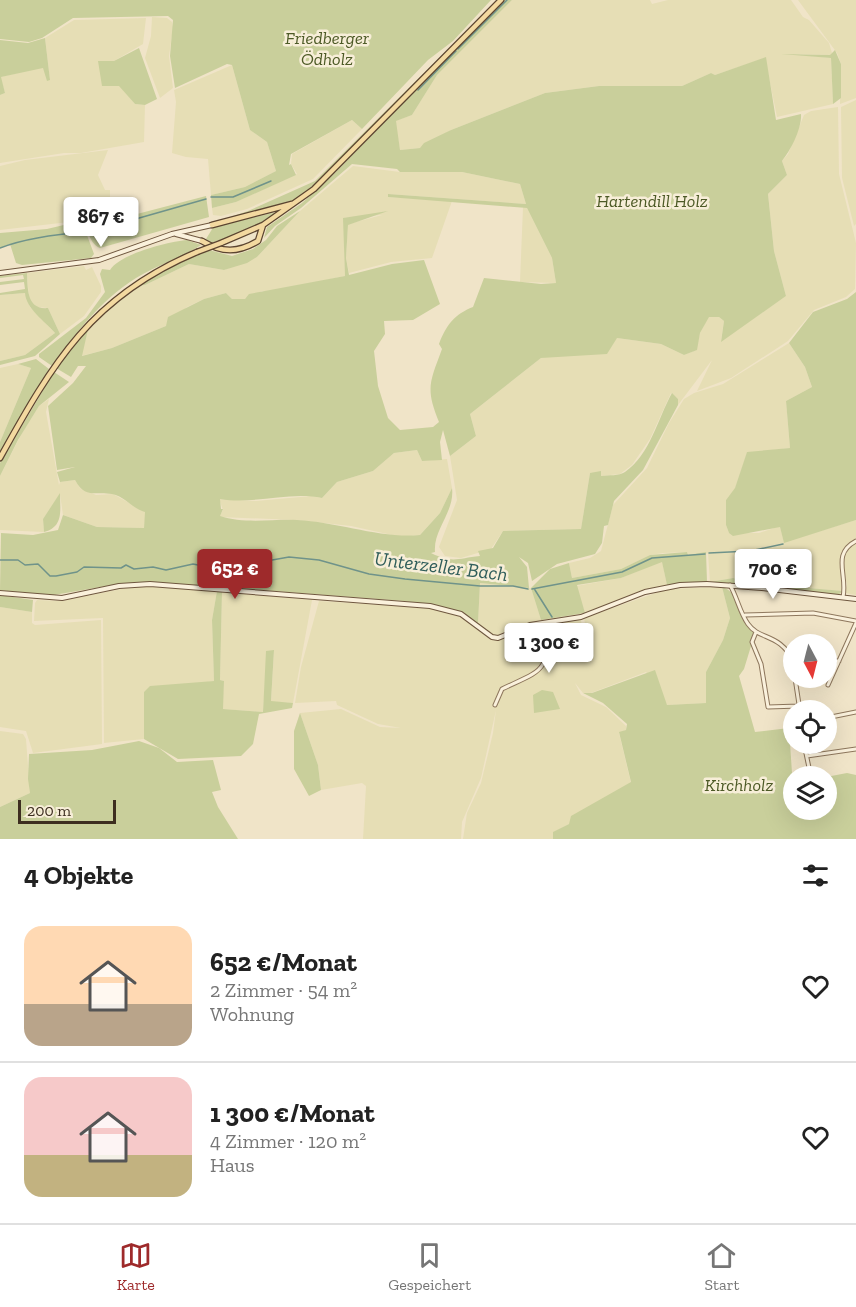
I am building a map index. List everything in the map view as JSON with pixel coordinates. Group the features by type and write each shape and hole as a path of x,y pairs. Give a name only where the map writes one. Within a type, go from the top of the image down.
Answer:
{"main road":[{"path":"0,458 46,379 89,322 143,279 198,252 263,225 300,201 402,102 501,0"},
{"path":"212,225 300,201"},
{"path":"202,241 224,251 238,250 258,241 263,225"}],"street":[{"path":"0,273 88,262 172,234 212,225"},
{"path":"172,234 187,235 202,241"},
{"path":"843,597 845,584 842,556 846,548 856,541"},
{"path":"0,593 48,599 131,585 182,585 430,606 461,614 492,637 498,638 540,623 581,616 645,592 691,584 730,585 856,599"},
{"path":"730,585 745,615 746,622 756,632 783,646"},
{"path":"745,615 813,613 856,622 837,665"},
{"path":"543,633 551,622"},
{"path":"495,705 502,689 530,676 545,663 548,650 540,623"},
{"path":"756,632 752,642 760,664 768,707 783,707"},
{"path":"837,716 856,712"},
{"path":"809,766 807,756 856,750"}],"shaded area":[{"path":"512,0 650,0 652,4 668,0 791,0 803,17 809,20 829,43 832,53 831,55 792,54 831,58 833,104 777,117 765,58 715,75 711,73 682,86 599,86 545,93 451,130 420,148 400,150 395,121 412,115 437,75"},
{"path":"798,0 856,0 856,98 840,104 841,64 837,53"},
{"path":"152,17 167,18 172,22 173,28 169,56 173,88 160,98 145,58 151,36"},
{"path":"146,18 143,44 114,61 119,85 135,104 145,105 144,142 0,163 0,95 5,93 0,77 43,67 50,80 45,38 74,20"},
{"path":"232,65 250,130 267,142 276,171 245,187 211,195 208,159 172,153 176,102 174,90"},
{"path":"856,100 856,224 854,226 842,178 841,107"},
{"path":"838,107 839,174 856,243 855,289 846,297 814,310 788,341 731,378 697,391 712,360 678,405 678,399 671,393 650,439 632,465 620,474 601,476 590,473 581,529 503,531 491,549 461,558 445,556 439,547 457,500 450,456 476,436 470,414 541,358 617,338 661,344 684,355 696,350 700,333 708,317 719,317 724,321 721,341 786,296 774,251 768,194 787,175 782,161 788,154 804,115 811,111"},
{"path":"352,120 362,129 313,179 247,209 221,216 213,215 212,208 236,202 297,174 291,164 292,154"},
{"path":"108,150 98,175 105,190 110,190 110,221 91,226 86,220 0,230 0,166 25,160"},
{"path":"353,166 400,172 462,172 520,184 526,204 388,194 388,197 452,201 432,258 391,262 349,273 346,258 348,224 382,215 344,218 345,276 269,292 262,291 245,299 232,299 226,293 204,299 187,307 166,326 112,348 81,356 89,325 136,286 145,285 189,264 224,270 257,257 300,211"},
{"path":"523,207 527,208 552,258 556,283 520,282"},
{"path":"84,266 86,270 92,267 101,286 101,292 84,316 60,334 48,308 36,307 29,299 27,273"},
{"path":"25,293 30,307 55,333 25,355 0,361 0,295"},
{"path":"789,343 805,367 812,387 786,401 790,448 747,453 735,489 726,500 726,525 729,533 759,533 780,526 784,542 856,520 856,540 845,547 840,556 843,591 752,583 733,578 710,582 708,553 650,555 621,569 572,578 569,563 590,558 601,551 613,505 647,468 669,423 684,399 694,393 723,384","holes":["783,543 750,552 716,553 752,550"]},
{"path":"18,364 31,368 0,442 0,368"},
{"path":"49,399 46,412 59,485 60,482 75,480 80,488 96,495 113,494 146,512 144,528 97,527 63,515 60,494 43,519 44,532 0,530 0,476 39,406"},
{"path":"417,450 422,461 447,459 452,488 440,513 420,535 401,537 351,526 296,520 219,517 223,510 219,499 256,501 311,496 322,498 337,482 373,471 394,453"},
{"path":"856,542 856,595 845,593 847,584 842,562 847,548"},
{"path":"662,561 667,585 633,594 585,613 576,586 621,578"},
{"path":"480,583 531,588 541,620 580,615 585,644 576,647 578,650 588,643 584,618 667,589 722,587 730,618 723,640 706,672 706,703 667,705 646,672 591,693 583,693 575,683 581,695 606,707 626,726 626,730 619,733 631,783 554,832 553,839 463,839 467,813 481,783 496,710 481,778 462,822 461,839 363,839 366,786 362,783 321,790 318,765 300,713 341,709 380,727 401,728 378,724 337,705 336,701 295,703 301,667 319,601 430,608 460,616 475,625 478,623"},
{"path":"131,587 182,587 217,591 212,620 214,681 144,692 144,739 104,743 103,618 34,621 35,603 37,600 62,601"},
{"path":"222,592 312,600 293,703 271,702 274,651 267,651 263,712 222,709 224,681 220,680"},
{"path":"0,607 32,612 32,623 35,625 101,620 102,744 33,753 26,731 0,727"},
{"path":"0,731 23,734 26,739 30,793 0,807"}],"green space":[{"name":"Friedberger Ödholz","path":"0,0 491,0 453,41 428,60 362,129 352,120 291,154 289,165 291,164 296,175 236,202 212,208 211,195 245,187 276,171 267,142 250,130 232,65 227,64 175,88 170,56 173,20 168,16 73,18 42,38 29,42 0,39"},
{"name":"Hartendill Holz","path":"503,0 512,0 437,75 412,115 396,121 400,150 420,148 424,143 451,130 545,93 599,86 682,86 711,73 715,75 766,57 776,120 801,114 800,126 795,139 782,161 787,175 768,194 774,251 786,296 721,342 724,321 719,317 709,317 700,333 697,350 684,355 661,344 617,338 607,354 541,358 470,414 476,436 450,456 443,430 440,442 442,460 422,461 417,450 394,453 373,471 337,482 322,498 297,496 246,500 220,499 221,509 223,509 220,516 248,521 312,521 375,533 420,535 440,513 452,488 450,505 437,536 435,552 431,553 445,558 480,556 478,551 493,548 503,531 581,529 590,473 601,471 601,476 617,475 634,465 647,446 672,393 678,399 678,405 643,470 614,501 608,525 604,526 602,543 595,554 557,564 532,581 528,563 519,557 527,567 529,588 480,583 478,623 450,609 404,601 183,584 118,584 48,596 0,590 1,533 33,535 58,530 63,515 97,527 144,528 145,512 116,495 87,492 75,480 60,482 57,472 75,467 57,470 48,406 73,383 86,366 78,366 71,377 56,368 89,325 82,356 112,348 166,326 168,317 204,299 226,293 232,299 245,299 249,294 345,276 343,218 388,211 348,225 346,258 349,275 392,264 424,260 440,304 413,320 384,321 385,334 374,351 378,386 388,418 400,430 433,427 439,422 432,401 431,385 442,349 439,344 448,326 461,313 473,307 484,278 541,284 556,283 552,258 527,208 388,197 388,194 526,204 520,184 462,172 400,172 397,169 352,164 301,208 275,226 264,238 267,227 302,203 336,172"},
{"path":"45,38 50,80 47,81 43,68 1,77 5,93 0,95 0,40 28,43"},
{"path":"139,48 157,99 145,105 135,104 119,86 102,86 98,61 114,61"},
{"path":"835,50 841,64 841,98 833,104 831,58 781,54 830,55"},
{"path":"444,53 319,181 288,205 216,222 248,211 315,181"},
{"path":"206,196 209,217 100,248 93,243 85,227 79,221 87,220 91,226"},
{"path":"282,211 242,233 211,243 206,239 214,226"},
{"path":"300,211 257,257 247,263 224,270 189,264 145,285 136,286 175,264 209,250 232,256 253,249 266,240 277,226"},
{"path":"68,224 84,227 94,254 91,258 22,265 16,263 10,244 0,248 0,233 47,229"},
{"path":"187,240 201,245 143,274 116,292 82,327 52,366 39,357 39,354 86,318 105,292 100,274 102,269 110,270 115,264 133,254 168,243"},
{"path":"27,273 28,291 32,302 41,308 48,308 60,334 35,356 0,365 0,361 25,355 55,333 32,310 25,293 0,295 0,293 25,289 24,282 0,285 0,282 24,279 23,275 0,278 0,276"},
{"path":"856,292 856,520 784,543 780,527 733,536 726,525 726,500 735,488 747,452 790,448 786,401 812,387 805,367 789,343 813,312 847,299"},
{"path":"36,359 49,369 0,453 0,442 31,368 18,364"},
{"path":"54,372 69,382 39,406 0,476 0,463"},
{"path":"60,493 58,522 50,530 44,532 43,519"},
{"path":"687,552 688,555 706,552 707,582 667,585 662,562 621,578 577,585 585,613 541,620 531,588 550,569 569,563 572,578 621,569 650,555"},
{"path":"733,578 752,583 843,591 838,595 710,582"},
{"name":"Kirchholz","path":"722,587 733,594 755,633 744,669 739,676 755,732 783,729 783,754 791,754 792,766 783,766 783,820 837,820 837,775 847,773 856,775 856,839 553,839 553,832 569,824 571,816 631,782 619,732 626,730 627,724 603,703 583,693 592,693 655,670 667,705 706,703 706,672 723,640 730,618"},
{"path":"217,591 222,592 220,680 224,681 223,709 263,712 266,651 274,650 271,701 293,703 292,708 259,714 253,744 241,756 178,759 144,739 144,692 150,686 214,681 212,620"},
{"path":"0,595 33,600 32,612 0,607"},
{"path":"542,690 553,692 560,709 534,713 533,695"},
{"path":"300,713 318,765 321,790 309,796 294,769 294,731"},
{"path":"139,741 159,748 177,762 213,760 221,790 212,792 218,807 238,839 0,839 0,807 30,793 29,754 92,750"}],"waterway":[{"path":"458,49 507,0"},
{"path":"418,90 456,51"},
{"path":"211,197 233,197 271,181"},
{"path":"90,232 206,199"},
{"path":"0,248 42,237 86,232"},
{"name":"Unterzeller Bach","path":"709,553 750,551 783,544"},
{"name":"Unterzeller Bach","path":"532,589 622,572 652,558 705,554"},
{"name":"Unterzeller Bach","path":"0,560 18,560 25,565 38,564 50,576 56,576 77,572 84,567 121,568 126,565 134,569 153,567 166,570 193,564 208,567 221,563 244,565 289,557 319,560 369,574 405,579 528,589"},
{"path":"535,590 552,617"}]}
